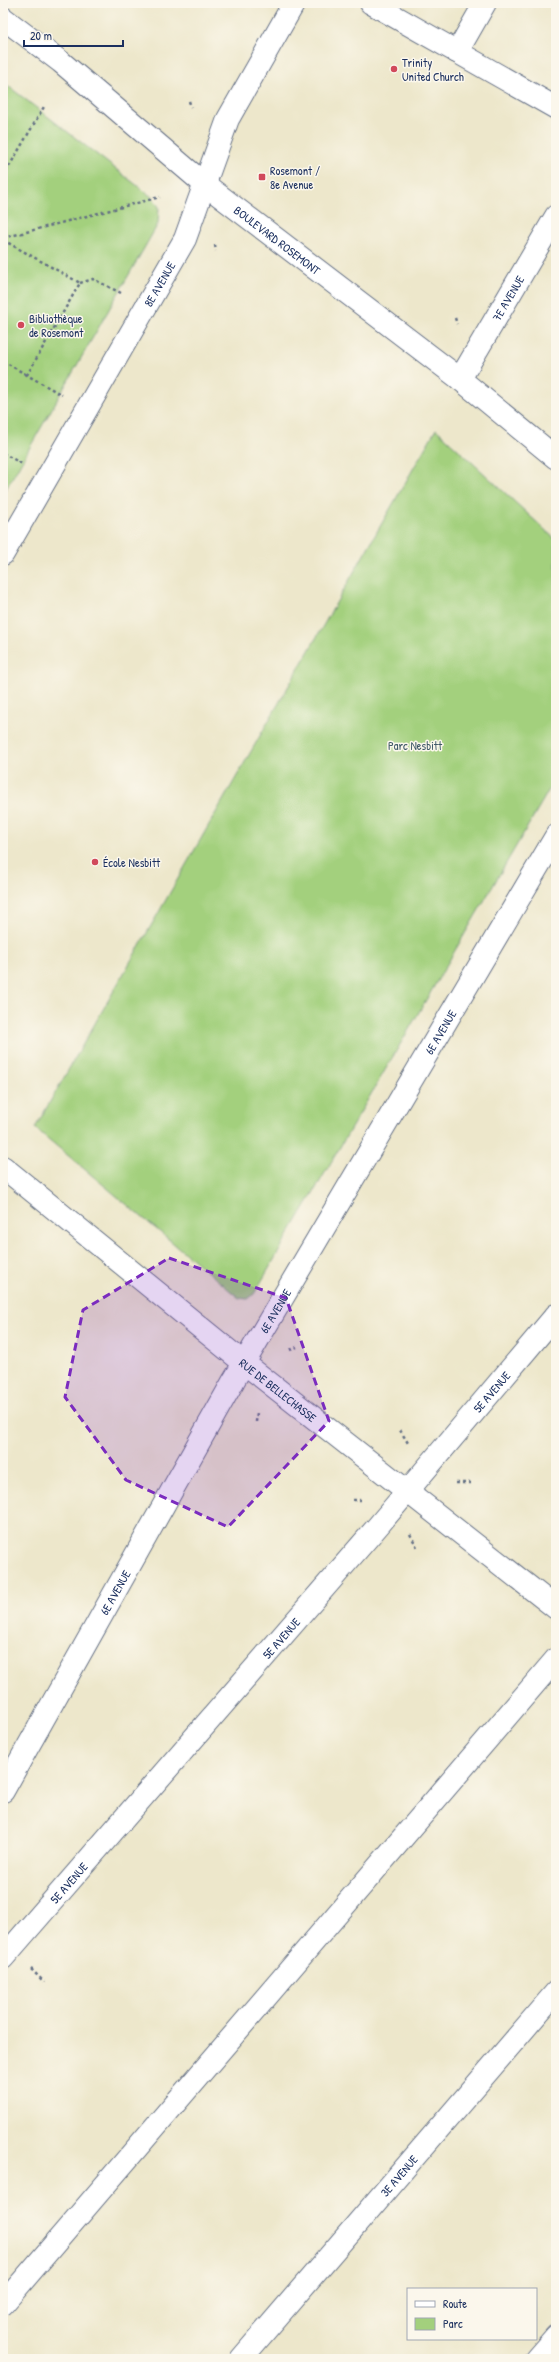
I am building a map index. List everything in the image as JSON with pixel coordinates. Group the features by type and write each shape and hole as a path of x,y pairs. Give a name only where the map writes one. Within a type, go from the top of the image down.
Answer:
{"street":[{"name":"8E AVENUE","path":"3,554 185,239 204,182 228,119 294,3"},
{"path":"371,3 556,108"},
{"path":"457,52 485,3"},
{"name":"BOULEVARD ROSEMONT","path":"3,18 61,62 204,182 460,379 556,458"},
{"name":"7E AVENUE","path":"460,379 556,216"},
{"name":"6E AVENUE","path":"3,1791 244,1363 556,836"},
{"name":"RUE DE BELLECHASSE","path":"3,1167 244,1363 556,1608"},
{"name":"5E AVENUE","path":"3,1958 407,1491 556,1315"},
{"path":"3,2304 556,1659"},
{"name":"3E AVENUE","path":"241,2359 556,1992"},
{"path":"536,2359 556,2336"}],"path":[{"path":"189,101 191,107"},
{"path":"3,177 46,105"},
{"path":"3,239 160,197"},
{"path":"3,239 80,284"},
{"path":"27,375 80,284 94,278 122,294"},
{"path":"455,318 457,324"},
{"path":"3,361 64,396"},
{"path":"3,453 24,465"},
{"path":"290,1350 297,1347"},
{"path":"256,1422 257,1412"},
{"path":"400,1430 408,1443"},
{"path":"456,1483 474,1483"},
{"path":"353,1500 361,1500"},
{"path":"410,1534 417,1547"},
{"path":"29,1967 44,1982"}],"highlighted area":[{"path":"169,1258 286,1298 329,1421 228,1527 126,1480 65,1397 83,1310"}],"green space":[{"path":"3,82 152,197 159,207 158,224 3,494"},
{"name":"Parc Nesbitt","path":"436,429 556,540 556,778 254,1294 248,1299 239,1298 35,1128"}],"place":[{"name":"Trinity United Church","path":"394,69"},
{"name":"Rosemont / 8e Avenue","path":"262,177"},
{"name":"Bibliothèque de Rosemont","path":"21,325"},
{"name":"École Nesbitt","path":"95,862"}]}
